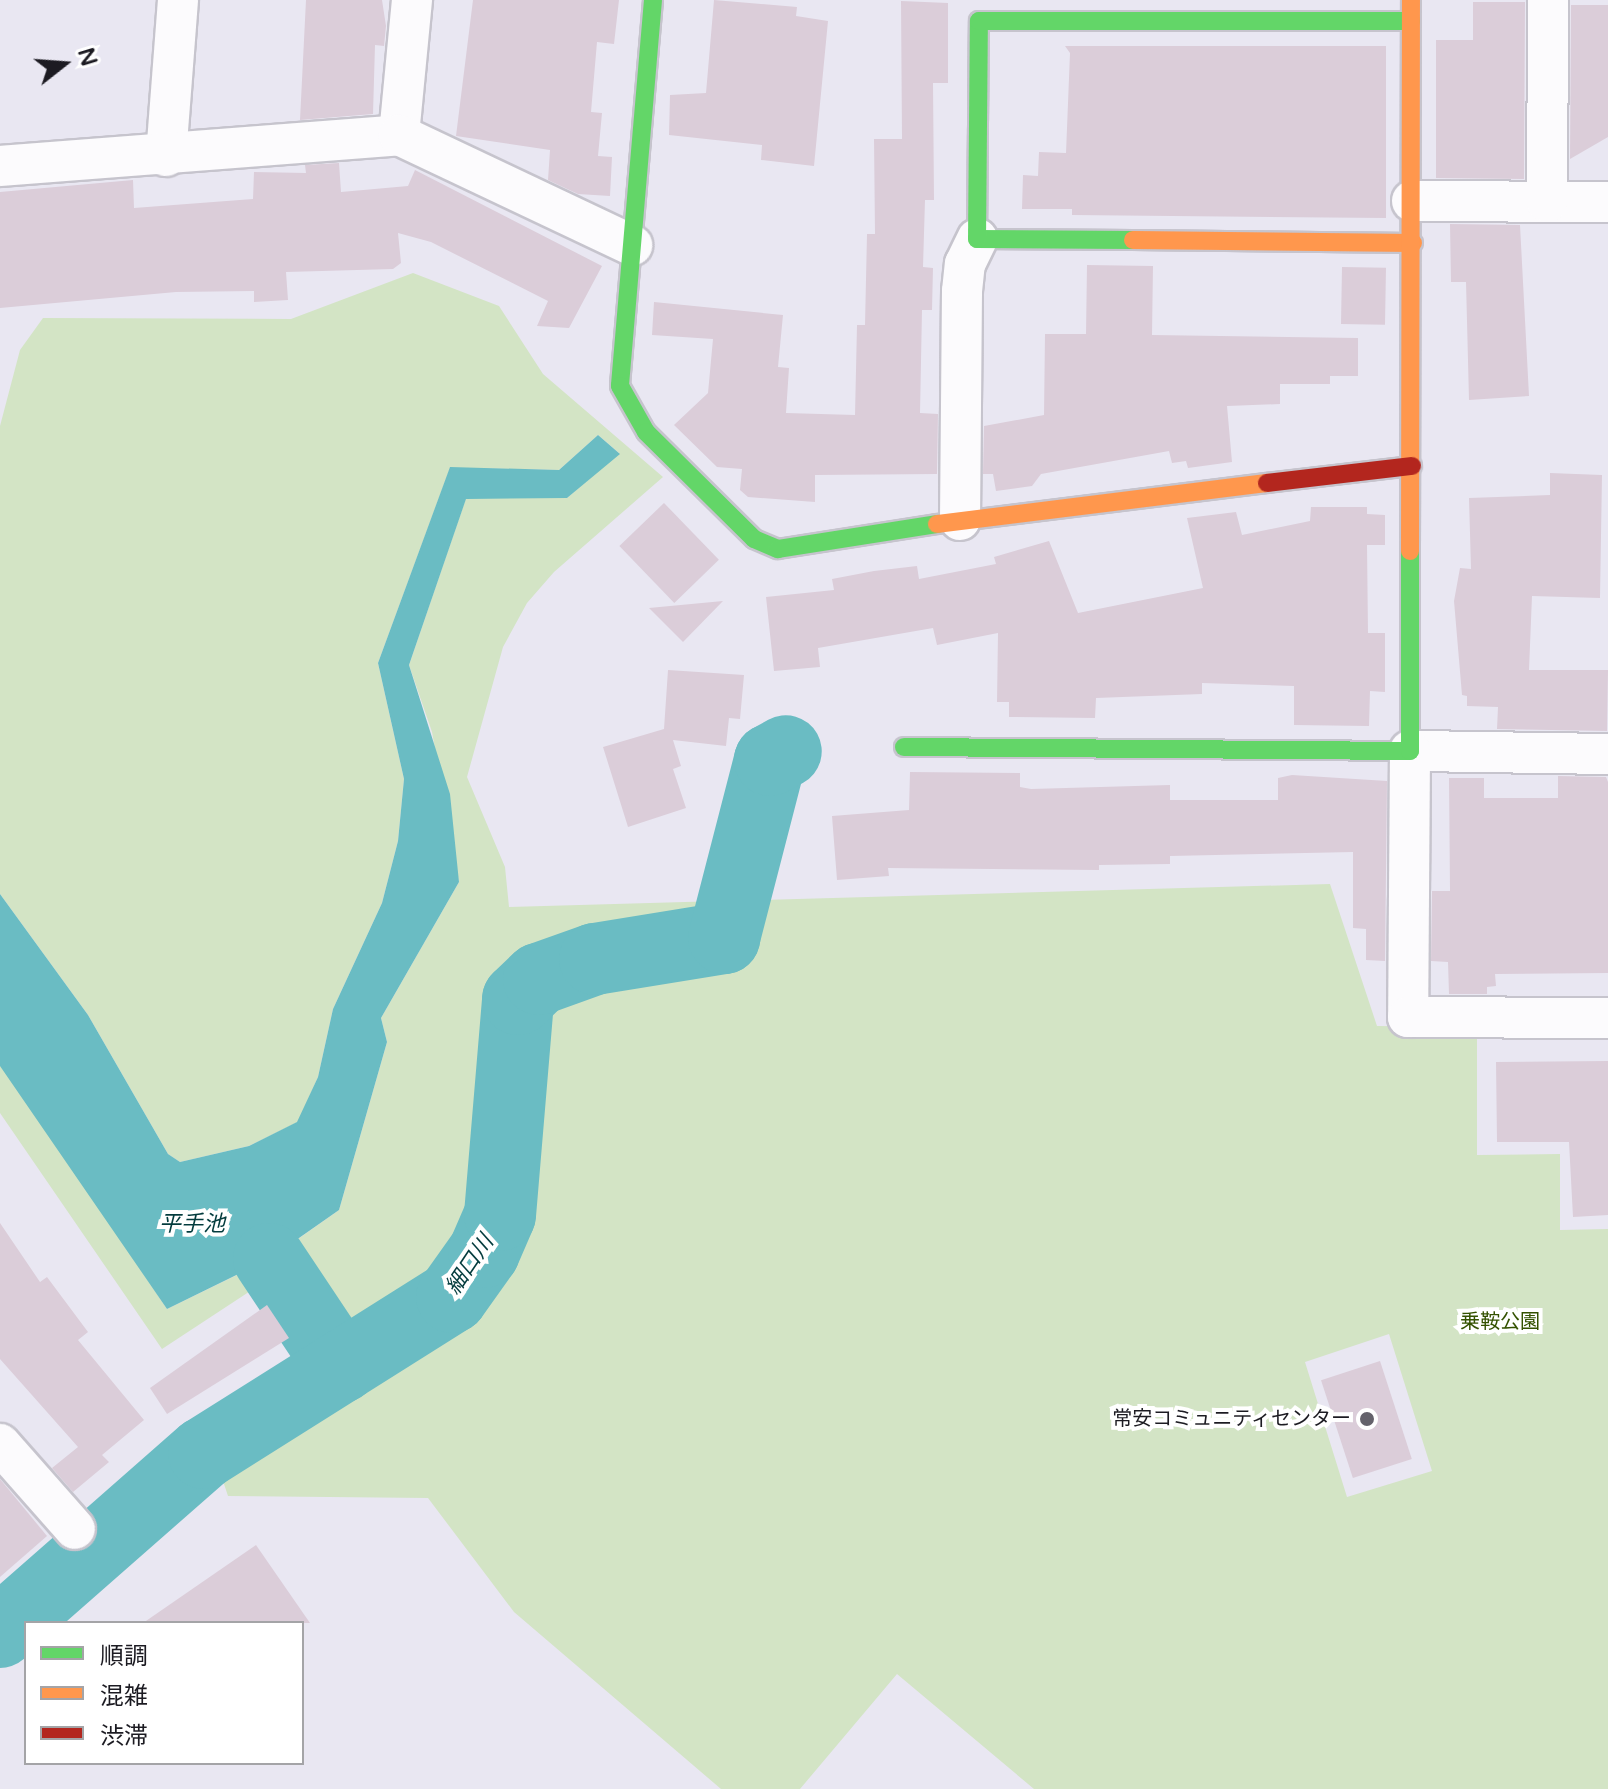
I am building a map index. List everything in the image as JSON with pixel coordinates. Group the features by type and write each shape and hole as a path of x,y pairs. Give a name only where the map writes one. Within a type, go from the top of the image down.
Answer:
{"street":[{"path":"166,156 178,0"},
{"path":"399,135 412,0"},
{"path":"653,0 632,245 618,357 627,408 754,539 778,549 960,520 1412,466"},
{"path":"1411,0 1413,243 1408,1017 1608,1018"},
{"path":"1547,202 1548,0"},
{"path":"960,520 962,291 965,264 977,239 979,21 1411,21"},
{"path":"0,166 166,156 399,135 632,245"},
{"path":"1412,201 1608,202"},
{"path":"977,239 1413,243"},
{"path":"904,747 1608,754"},
{"path":"0,1444 75,1529"}],"green space":[{"name":"乗鞍公園","path":"413,273 499,306 543,374 663,477 554,572 527,603 503,647 467,777 505,867 509,907 1330,884 1377,1026 1477,1027 1477,1155 1560,1154 1560,1230 1608,1229 1608,1789 1034,1789 897,1674 800,1789 721,1789 514,1612 428,1498 228,1496 221,1475 268,1383 326,1330 278,1253 339,1210 387,1042 381,1018 459,882 432,732 409,665 466,498 567,498 619,453 598,435 559,470 450,468 378,663 404,779 398,841 382,903 333,1009 318,1077 298,1122 249,1146 180,1162 168,1154 88,1015 0,894 0,426 20,350 43,318 291,319","holes":["1389,1334 1432,1471 1347,1497 1305,1362"]},
{"path":"0,1060 167,1309 247,1270 258,1286 162,1349 0,1113"}],"water":[{"name":"平手池","path":"598,435 620,454 567,498 466,499 409,665 450,794 459,882 381,1018 387,1042 339,1210 269,1259 167,1309 0,1066 0,894 88,1015 168,1154 180,1162 249,1146 297,1122 318,1077 333,1009 382,903 398,841 404,779 378,663 450,467 559,470"}],"building":[{"path":"306,0 382,0 386,26 384,46 375,45 373,114 300,120"},
{"path":"473,0 619,0 614,44 597,42 591,112 602,113 598,156 612,157 610,196 578,194 548,180 550,150 456,136"},
{"path":"714,0 797,7 796,16 828,21 814,166 761,160 762,145 669,135 670,95 706,93"},
{"path":"901,1 948,3 948,83 933,83 934,200 925,200 923,267 933,268 932,310 922,310 920,413 938,414 937,474 815,475 815,502 748,497 740,490 742,469 717,467 674,425 708,393 713,339 652,335 654,302 783,315 778,367 789,368 786,413 855,415 857,325 865,325 867,234 875,234 874,139 902,139"},
{"path":"1473,2 1525,2 1524,179 1436,178 1436,40 1473,40"},
{"path":"1571,5 1608,5 1608,137 1570,159"},
{"path":"1065,46 1386,46 1386,218 1072,215 1072,209 1022,209 1023,175 1038,176 1039,152 1066,153 1070,53"},
{"path":"339,163 341,192 408,186 415,170 602,266 569,328 537,326 548,301 431,242 398,233 401,263 393,269 286,272 288,300 254,302 254,291 176,292 0,308 0,192 133,180 134,208 253,199 254,172 306,173 305,165"},
{"path":"1450,224 1520,225 1529,396 1469,400 1466,282 1451,282"},
{"path":"1087,265 1153,266 1152,335 1358,338 1358,376 1330,376 1330,384 1280,384 1280,404 1227,406 1232,462 1188,468 1186,461 1172,463 1169,451 1041,474 1032,486 996,491 993,474 983,474 984,426 1044,415 1045,334 1086,334"},
{"path":"1342,267 1386,268 1385,325 1341,324"},
{"path":"1550,473 1602,475 1600,598 1532,596 1529,670 1608,670 1607,731 1497,729 1498,707 1467,706 1467,696 1462,695 1454,601 1460,568 1471,569 1469,498 1550,495"},
{"path":"664,503 719,560 674,603 619,546"},
{"path":"1311,507 1367,507 1367,514 1385,515 1385,545 1367,545 1368,633 1385,633 1385,692 1370,691 1369,726 1294,725 1294,686 1202,683 1202,694 1096,698 1095,718 1009,717 1009,702 997,702 998,633 937,645 933,628 818,648 820,667 774,671 766,597 834,590 832,579 874,571 917,566 919,579 996,564 994,557 1049,541 1078,613 1203,588 1187,518 1236,512 1242,535 1310,521"},
{"path":"723,601 683,642 649,608"},
{"path":"668,670 744,675 740,719 729,718 726,746 673,740 681,766 673,769 686,808 628,827 603,747 664,729"},
{"path":"910,772 1020,773 1020,787 1031,789 1170,785 1170,800 1278,800 1278,778 1292,775 1387,781 1385,961 1366,960 1366,929 1353,928 1353,852 1170,856 1170,864 1099,865 1099,870 888,868 889,876 837,880 832,816 909,810"},
{"path":"1558,776 1606,777 1608,782 1608,973 1495,974 1496,986 1487,987 1487,994 1449,994 1448,962 1431,961 1432,891 1450,891 1449,778 1484,778 1484,798 1558,798"},
{"path":"1608,1061 1608,1215 1573,1217 1569,1142 1497,1142 1496,1062"},
{"path":"0,1223 40,1282 47,1277 88,1332 78,1340 144,1420 102,1455 109,1462 73,1492 52,1468 78,1447 0,1359"},
{"path":"267,1305 289,1338 167,1414 150,1388"},
{"name":"常安コミュニティセンター","path":"1380,1361 1412,1459 1353,1478 1321,1380"},
{"path":"0,1479 47,1536 0,1577"},
{"path":"256,1545 310,1623 304,1621 146,1621"}],"waterway":[{"name":"細口川","path":"0,1632 204,1453 452,1297 484,1252 500,1215 518,999 539,979 595,959 724,938 770,760 786,751"},
{"path":"269,1259 341,1367"}],"traffic: fast":[{"path":"653,0 620,386 646,432 754,539 778,549 937,524"},
{"path":"1133,240 977,239 979,21 1411,21"},
{"path":"904,747 1410,751 1410,551"}],"traffic: slow":[{"path":"1410,551 1411,0"},
{"path":"1133,240 1413,243"},
{"path":"937,524 1267,483"}],"traffic: jam":[{"path":"1267,483 1412,466"}],"place":[{"name":"常安コミュニティセンター","path":"1367,1419"}]}
